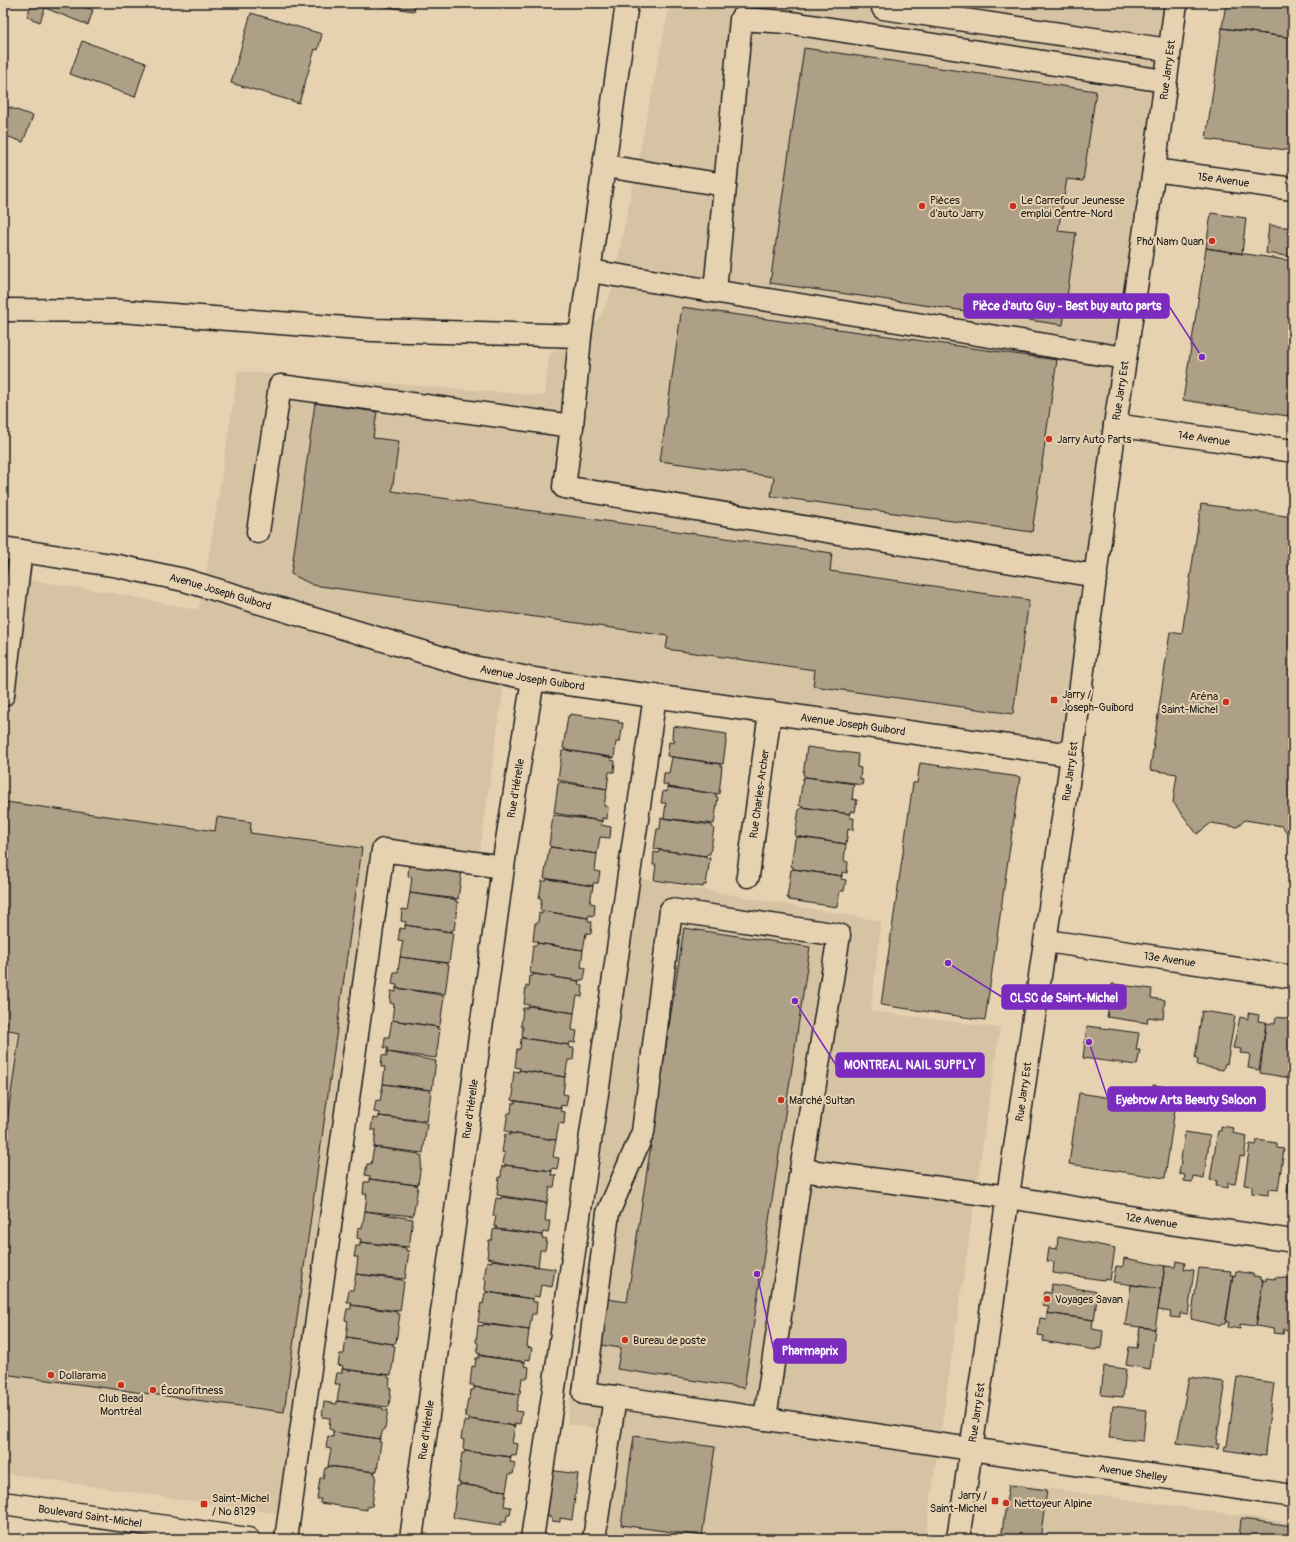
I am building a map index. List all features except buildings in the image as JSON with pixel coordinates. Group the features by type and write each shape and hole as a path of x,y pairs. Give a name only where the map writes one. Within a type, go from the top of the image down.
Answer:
{"street":[{"path":"627,3 580,336 572,426 564,487 1096,576"},
{"path":"883,3 883,8 1169,50"},
{"name":"Rue Jarry Est","path":"958,1539 1046,941 1115,425 1154,170 1176,3"},
{"path":"715,291 741,19 786,22 1165,81"},
{"path":"604,166 725,185"},
{"name":"15e Avenue","path":"1154,170 1293,189"},
{"path":"590,271 1125,358"},
{"path":"3,310 120,311 373,330 580,336"},
{"path":"258,532 280,386 572,426"},
{"name":"14e Avenue","path":"1115,425 1293,451"},
{"path":"3,696 12,549"},
{"name":"Avenue Joseph Guibord","path":"12,549 118,566 184,580 473,667 533,679 1072,755"},
{"name":"Rue d'Hérelle","path":"411,1539 503,867 533,679"},
{"path":"532,1539 655,696"},
{"name":"Rue Charles-Archer","path":"748,876 770,712"},
{"path":"286,1539 383,850 503,867"},
{"name":"Avenue Shelley","path":"801,1170 839,935 671,910 643,1132 608,1213 584,1393 1293,1496"},
{"name":"13e Avenue","path":"1046,941 1293,977"},
{"path":"765,1419 801,1170"},
{"name":"12e Avenue","path":"801,1170 1009,1197 1148,1220 1293,1241"},
{"path":"594,1539 615,1397"},
{"name":"Boulevard Saint-Michel","path":"3,1503 248,1539"}],"shaded area":[{"path":"670,3 1176,3 1072,755 505,676 480,851 392,842 300,1517 3,1473 3,576 114,593 198,610 204,586 238,371 545,396 549,354 577,340 600,317 611,292"},
{"path":"637,878 881,921 871,1011 1000,1028 925,1539 583,1539 599,1429 567,1424"},
{"path":"1011,1483 1293,1523 1293,1539 1000,1539 1004,1500"}],"place":[{"name":"Pièces d'auto Jarry","path":"922,206"},
{"name":"Le Carrefour Jeunesse emploi Centre-Nord","path":"1013,206"},
{"name":"Phở Nam Quan","path":"1212,241"},
{"name":"Pièce d'auto Guy - Best buy auto parts","path":"1202,357"},
{"name":"Jarry Auto Parts","path":"1049,439"},
{"name":"Jarry / Joseph-Guibord","path":"1054,700"},
{"name":"Aréna Saint-Michel","path":"1226,702"},
{"name":"CLSC de Saint-Michel","path":"948,963"},
{"name":"MONTREAL NAIL SUPPLY","path":"795,1001"},
{"name":"Eyebrow Arts Beauty Saloon","path":"1089,1042"},
{"name":"Marché Sultan","path":"781,1100"},
{"name":"Pharmaprix","path":"757,1274"},
{"name":"Voyages Savan","path":"1047,1299"},
{"name":"Bureau de poste","path":"625,1340"},
{"name":"Dollarama","path":"51,1375"},
{"name":"Club Bead Montréal","path":"121,1385"},
{"name":"Éconofitness","path":"153,1390"},
{"name":"Jarry / Saint-Michel","path":"995,1501"},
{"name":"Nettoyeur Alpine","path":"1006,1503"},
{"name":"Saint-Michel / No 8129","path":"204,1504"}]}
